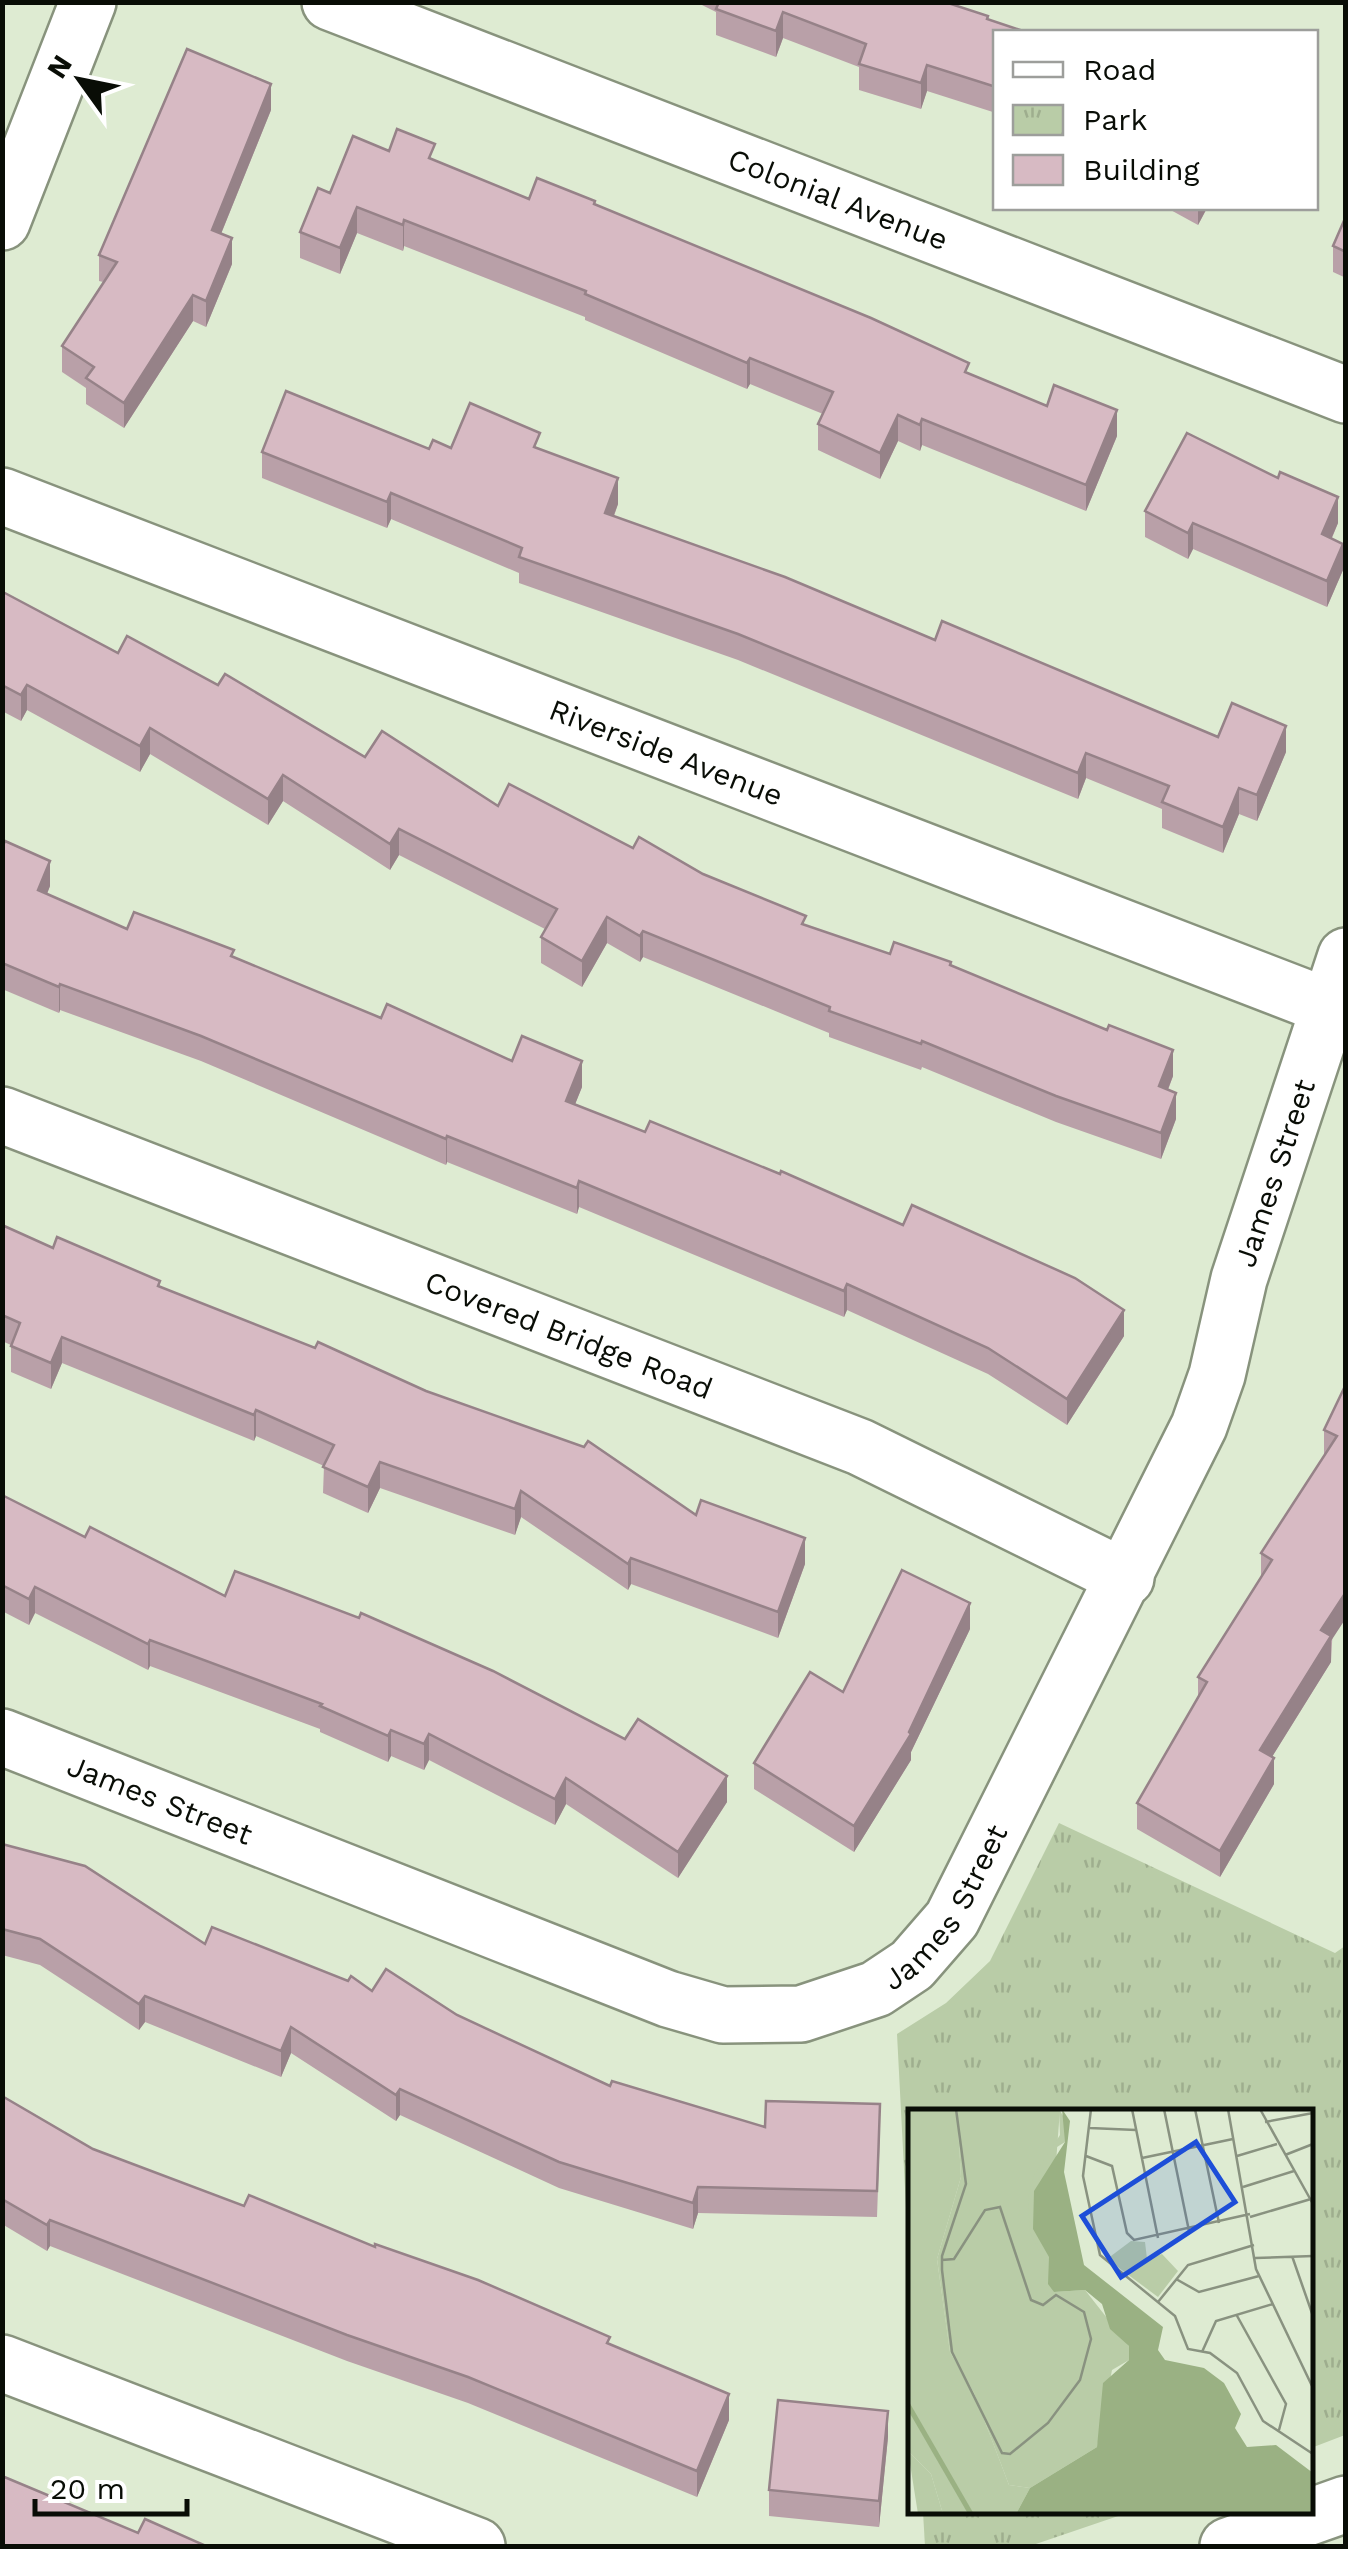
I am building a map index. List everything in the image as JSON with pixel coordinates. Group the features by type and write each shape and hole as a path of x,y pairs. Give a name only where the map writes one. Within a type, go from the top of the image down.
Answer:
{"street":[{"path":"2,222 88,2"},
{"name":"Colonial Avenue","path":"330,2 1346,395"},
{"name":"Riverside Avenue","path":"2,496 1337,982"},
{"name":"James Street","path":"2,1737 668,1998 724,2015 802,2014 876,1988 912,1965 952,1920 1126,1578 1209,1402 1238,1279 1337,982"},
{"name":"Covered Bridge Road","path":"2,1115 860,1447 1126,1578"},
{"path":"2,2362 478,2546"},
{"path":"1228,2546 1346,2504"}],"green space":[{"path":"1059,1823 1335,1953 1345,1946 1345,2435 1313,2447 1313,2109 908,2109 908,2246 897,2034 946,2003 990,1961"},
{"path":"923,2514 1124,2514 1030,2546 925,2546"}],"building":[{"path":"719,2 945,2 1020,30 993,30 993,86 927,65 921,83 859,64 866,44 783,12 776,31 716,9"},
{"path":"187,49 271,84 212,230 232,238 206,301 193,295 124,403 86,378 94,367 62,346 117,262 99,255"},
{"path":"397,129 435,144 429,158 529,199 537,178 595,201 594,204 871,318 969,363 965,372 1047,406 1054,385 1117,410 1086,485 922,419 920,425 898,415 880,453 818,424 833,392 750,358 747,363 585,294 586,291 404,220 403,225 357,207 340,248 300,232 318,188 330,193 353,136 389,151"},
{"path":"1346,216 1346,252 1333,246"},
{"path":"286,391 429,449 433,440 451,448 470,403 540,433 534,447 618,478 605,513 785,577 935,640 942,621 1218,737 1232,703 1286,726 1257,795 1239,788 1223,827 1162,802 1169,786 1086,753 1078,773 738,634 519,557 522,548 391,493 387,502 262,452"},
{"path":"1187,433 1278,478 1280,472 1338,497 1322,534 1343,544 1327,581 1193,523 1188,533 1145,511"},
{"path":"3,592 118,653 127,636 218,685 225,674 365,757 382,731 498,806 509,784 633,848 639,837 703,874 806,916 802,924 890,954 894,942 951,962 950,965 1107,1030 1109,1025 1173,1050 1159,1086 1176,1093 1161,1133 1056,1096 922,1041 921,1044 829,1011 830,1007 643,931 640,936 607,917 582,961 541,937 557,909 399,829 390,844 283,775 268,799 150,728 140,746 27,685 21,695 2,685"},
{"path":"5,841 50,861 38,890 127,929 134,912 234,950 231,956 381,1018 387,1004 512,1061 522,1036 582,1061 566,1101 645,1132 650,1121 780,1174 781,1171 903,1225 912,1205 1075,1278 1124,1310 1067,1399 988,1348 847,1284 844,1291 579,1181 577,1188 447,1136 446,1139 201,1036 60,984 59,987 2,963"},
{"path":"2,1225 53,1248 57,1237 160,1281 158,1286 315,1348 318,1342 426,1391 584,1447 588,1441 696,1515 701,1500 805,1538 778,1612 631,1558 628,1564 521,1491 515,1509 380,1462 368,1487 323,1467 334,1445 256,1410 254,1415 62,1337 51,1363 11,1346 20,1323 2,1315"},
{"path":"1346,1384 1346,1592 1321,1630 1331,1636 1260,1750 1274,1758 1220,1851 1137,1803 1207,1682 1198,1677 1272,1560 1261,1553 1337,1436 1324,1430"},
{"path":"2,1495 85,1537 90,1527 225,1596 235,1571 359,1618 361,1613 493,1671 625,1739 638,1719 727,1776 678,1852 566,1778 555,1799 429,1734 424,1744 391,1730 388,1736 322,1704 150,1640 148,1644 35,1587 29,1599 2,1585"},
{"path":"902,1570 970,1603 911,1734 854,1826 754,1763 810,1672 843,1692"},
{"path":"2,1844 85,1866 205,1944 212,1927 348,1981 351,1976 372,1991 386,1969 457,2015 610,2086 612,2081 765,2127 766,2101 880,2104 877,2191 698,2187 693,2203 559,2162 400,2089 396,2095 291,2027 281,2051 145,1996 139,2004 40,1939 2,1929"},
{"path":"2,2096 93,2149 244,2206 249,2195 375,2247 478,2280 610,2337 607,2343 729,2394 697,2471 468,2377 347,2335 50,2220 47,2225 2,2199"},
{"path":"778,2400 888,2411 879,2501 769,2490"},
{"path":"2,2476 138,2533 145,2519 206,2546 2,2546"}]}
